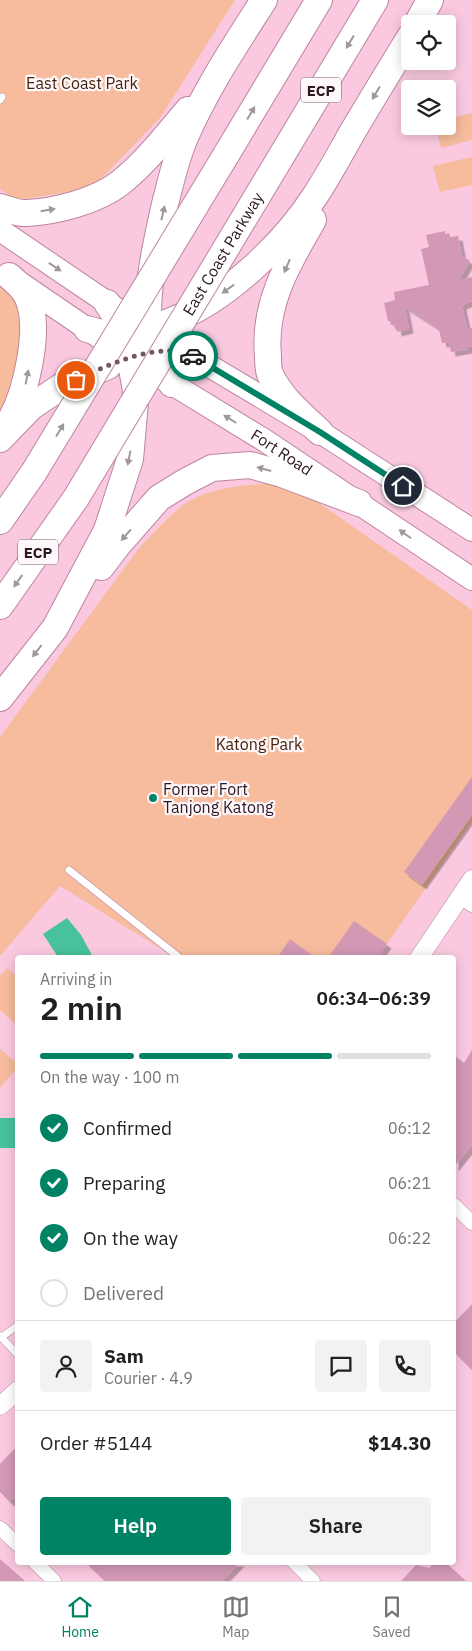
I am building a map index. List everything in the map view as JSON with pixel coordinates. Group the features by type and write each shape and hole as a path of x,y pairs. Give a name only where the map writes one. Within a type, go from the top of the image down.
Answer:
{"highway":[{"path":"55,628 107,530 130,460 140,344 158,233 172,176 185,136 211,84 264,0"},
{"name":"ECP","path":"0,521 34,472 319,0"},
{"name":"East Coast Parkway","path":"0,606 76,498 375,0"},
{"path":"422,15 430,0"},
{"path":"0,438 31,406 62,386 90,373 186,316 236,283 264,257 289,231 315,197 401,51"},
{"path":"0,207 25,214 58,208 91,200 119,184 146,158 211,84"},
{"path":"320,432 286,399 270,373 266,340 272,302 290,259 324,202 355,129"},
{"path":"0,438 14,414 26,382 33,332 30,303 5,273"},
{"path":"106,303 121,324 158,363 172,384"},
{"path":"87,329 140,344 190,355"},
{"path":"0,698 117,546 159,498 185,482 212,468 250,465 282,474 359,502"}],"main road":[{"path":"0,230 106,303"},
{"path":"5,273 87,329"},
{"path":"190,355 320,432 472,530"},
{"name":"Fort Road","path":"172,384 264,440 472,579"}],"street":[{"path":"421,955 466,901 472,879"},
{"path":"456,1207 472,1223"},
{"path":"0,1406 15,1393"},
{"path":"0,1528 15,1542"},
{"path":"38,1565 54,1581"},
{"path":"297,1565 313,1581"}],"lane":[{"path":"69,870 176,955"},
{"path":"15,1327 1,1336 15,1352"}],"green space":[{"name":"East Coast Park","path":"0,0 235,0 160,118 100,180 77,191 16,200 0,189"},
{"path":"472,113 472,140 441,148 438,135 456,135 456,117"},
{"path":"472,157 472,185 440,192 433,166"},
{"path":"0,280 21,304 23,347 0,422"},
{"name":"Katong Park","path":"268,483 293,490 315,500 472,610 472,821 379,955 171,955 60,886 0,956 0,737 139,548 166,520 192,499 213,491"},
{"path":"7,968 15,974 15,1023 0,1010 0,976"},
{"path":"0,1049 15,1062 15,1070 0,1088"}],"shaded area":[{"path":"67,918 81,935 92,955 57,955 43,934"},
{"path":"0,1118 15,1118 15,1148 0,1148"}],"building":[{"path":"445,231 445,234 449,233 450,237 458,236 462,256 470,261 458,281 472,277 472,301 462,305 467,329 472,328 472,346 468,347 468,349 451,352 449,342 442,343 439,329 405,307 409,329 397,332 396,324 391,325 390,321 388,321 384,303 395,300 394,292 429,285 421,249 429,247 426,235"},
{"path":"472,777 472,815 422,885 404,872"},
{"path":"354,921 387,944 379,955 330,955"},
{"path":"290,939 312,955 279,955"},
{"path":"472,1050 472,1145 456,1165 456,1057 464,1063"},
{"path":"472,1304 472,1370 456,1354 456,1321"},
{"path":"15,1448 15,1497 10,1502 0,1492 0,1464"},
{"path":"0,1559 25,1581 0,1581"},
{"path":"88,1565 237,1565 222,1581 105,1581"},
{"path":"416,1565 429,1568 432,1565 448,1565 466,1581 401,1581"}],"way so far":[{"path":"76,380 90,373 153,351 178,351 193,356"}],"place":[{"name":"Former Fort Tanjong Katong","path":"153,798"}],"route":[{"path":"193,356 320,432 403,486"}]}
